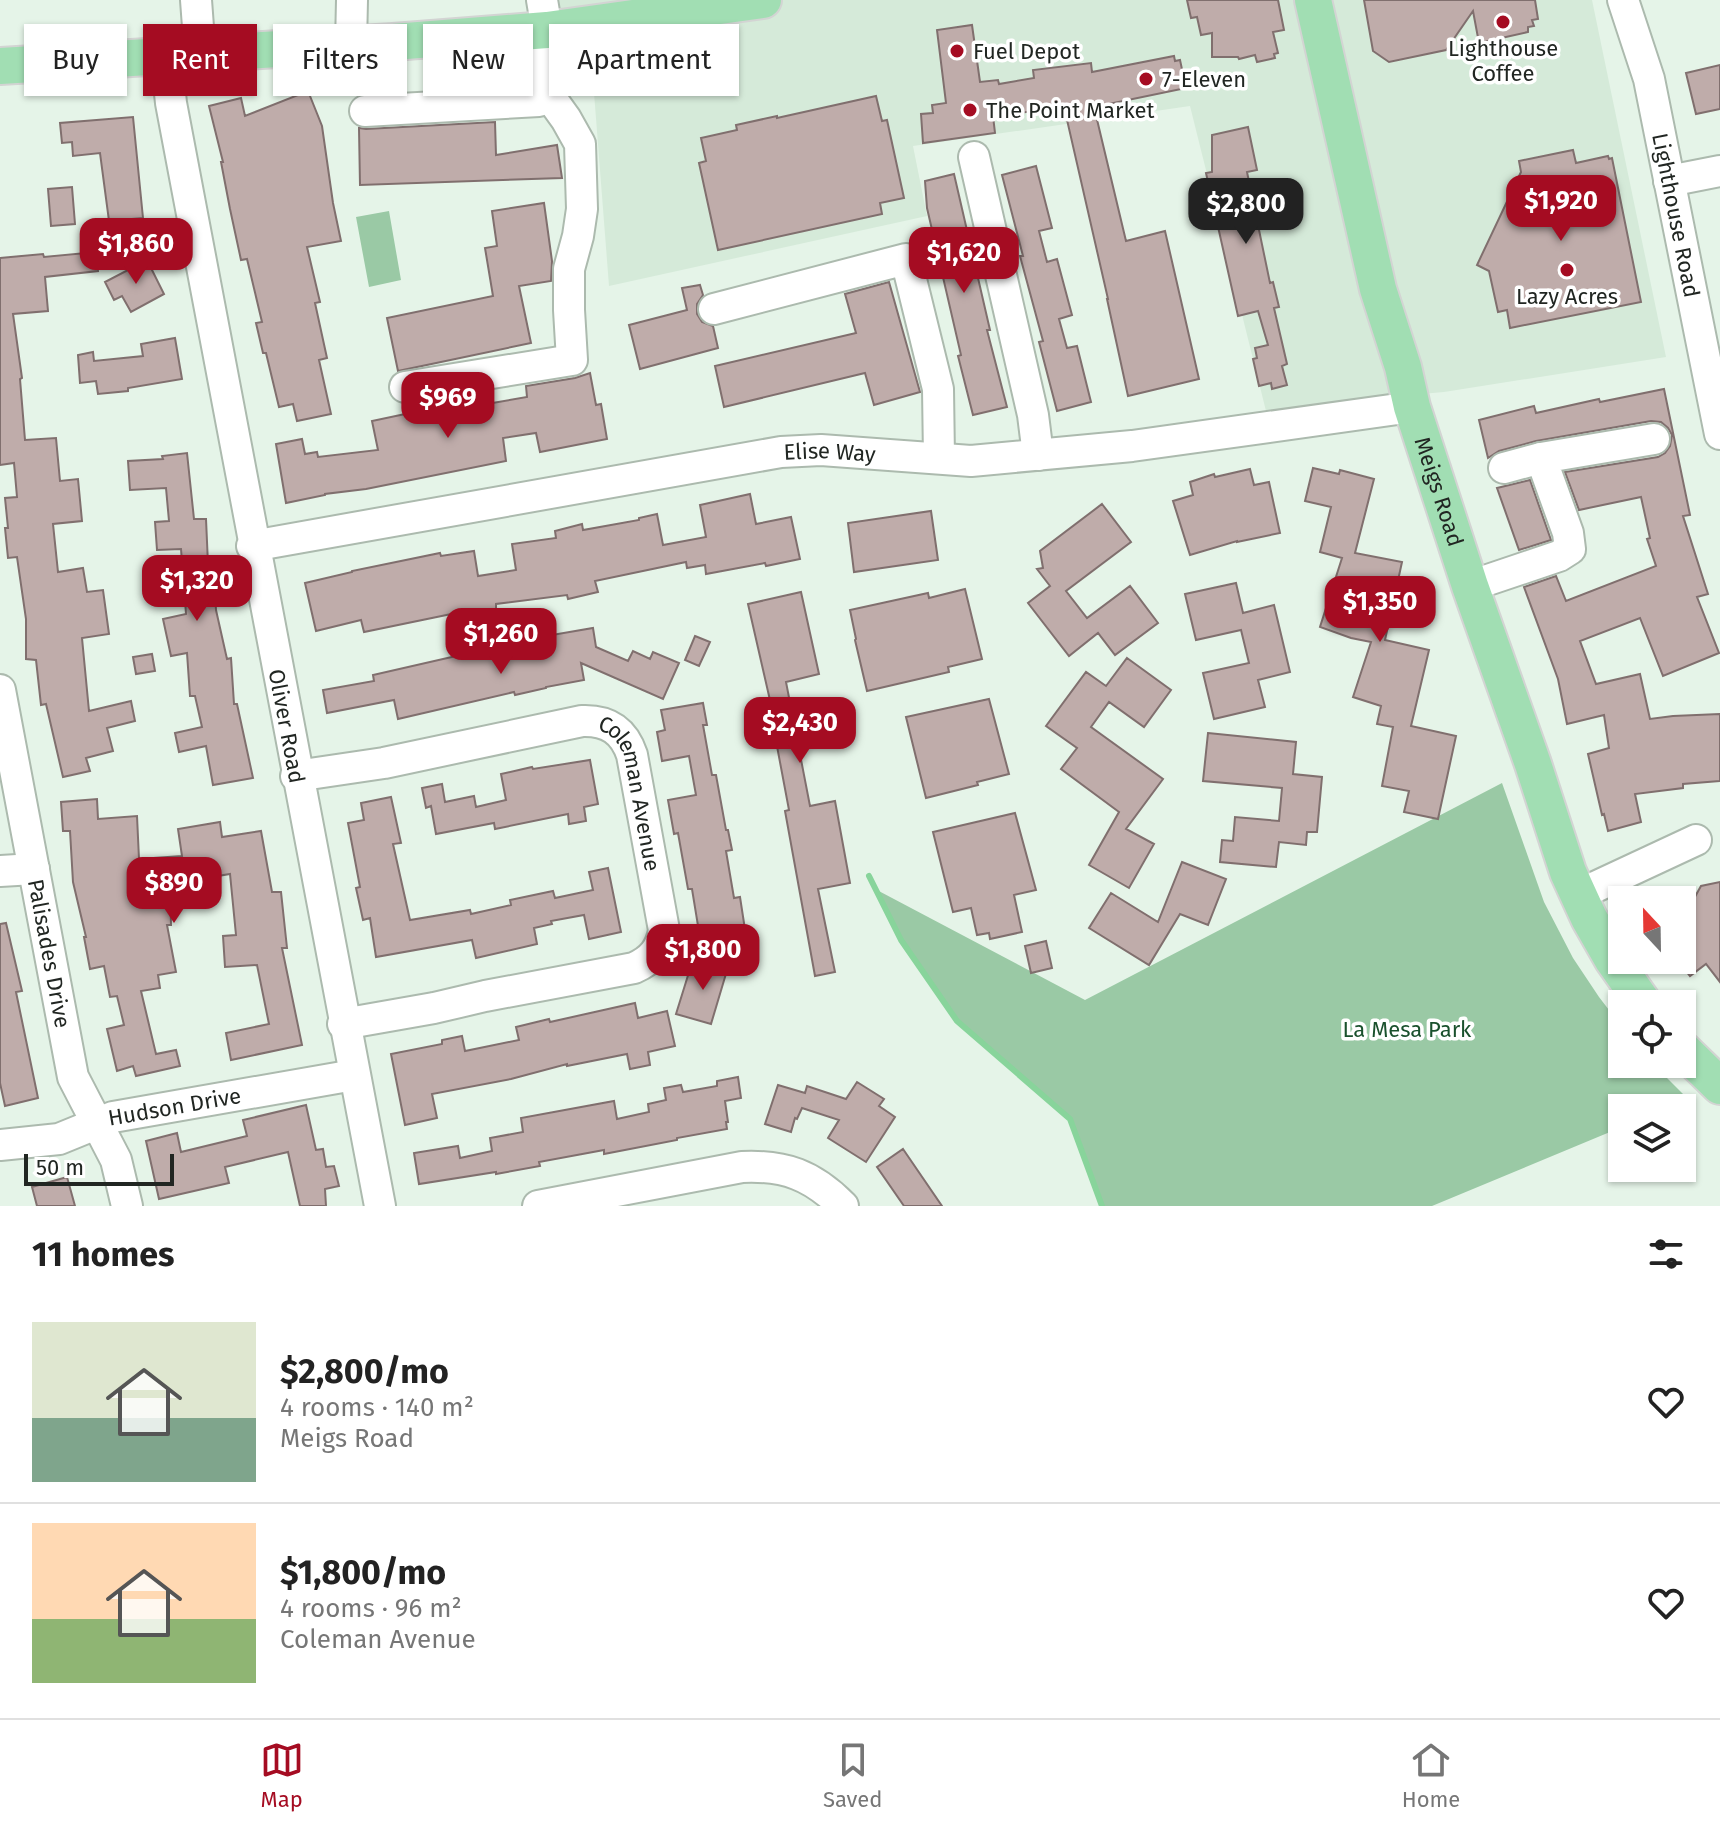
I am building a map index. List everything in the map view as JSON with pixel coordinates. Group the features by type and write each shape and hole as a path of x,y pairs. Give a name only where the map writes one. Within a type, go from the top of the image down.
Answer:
{"main road":[{"path":"407,38 543,20 763,0"},
{"name":"Meigs Road","path":"1313,0 1378,289 1403,367 1412,407 1470,586 1578,895 1613,960 1634,990"},
{"path":"0,66 143,57"},
{"path":"1696,1063 1720,1086"}],"street":[{"name":"Oliver Road","path":"190,24 196,0"},
{"path":"351,24 352,0"},
{"name":"Lighthouse Road","path":"1623,0 1649,79 1719,422"},
{"path":"405,387 572,360 569,269 582,209 580,144 548,94 543,20"},
{"path":"365,111 539,101 548,94"},
{"name":"Oliver Road","path":"173,96 171,103 252,546 380,1206"},
{"path":"974,157 1033,415 1038,455"},
{"path":"1669,181 1720,171"},
{"path":"714,309 906,259 938,389 939,458"},
{"name":"Elise Way","path":"252,546 781,452 821,450 971,461 1132,446 1412,407"},
{"path":"1504,468 1541,458 1654,439"},
{"path":"1470,586 1559,556 1570,549 1568,533 1541,458"},
{"name":"Palisades Drive","path":"0,690 73,1077 116,1160 127,1206"},
{"name":"Coleman Avenue","path":"296,776 384,763 582,721 604,722 614,728 628,744 632,755 664,930 652,958 634,968 343,1024"},
{"path":"1578,895 1696,840"},
{"path":"0,871 34,869"},
{"name":"Hudson Drive","path":"0,1145 59,1139 113,1117 354,1075"},
{"path":"538,1206 742,1167 764,1166 808,1178 827,1190 843,1206"}],"shaded area":[{"path":"551,0 1592,0 1666,357 1444,392 1266,411 1190,106 913,146 927,216 609,286 594,96 739,96 739,24 550,24"}],"green space":[{"path":"389,211 401,280 369,287 356,217"},
{"name":"La Mesa Park","path":"1502,783 1544,902 1573,958 1608,1009 1608,1078 1667,1078 1683,1094 1608,1094 1608,1133 1432,1206 1102,1206 1069,1119 957,1021 901,940 875,889 1085,1000"}],"building":[{"path":"1187,0 1278,0 1284,30 1273,32 1278,53 1274,54 1275,58 1257,62 1255,55 1239,59 1212,57 1212,33 1201,35 1197,17 1191,18"},
{"path":"1364,0 1535,0 1538,19 1532,20 1534,26 1528,27 1528,32 1479,43 1473,11 1446,50 1389,62 1373,51"},
{"path":"972,25 980,82 998,80 999,84 1034,78 1033,70 1091,63 1092,72 1174,56 1175,61 1180,60 1186,88 1094,107 1126,241 1165,231 1199,379 1128,396 1065,111 1044,114 1043,110 993,116 995,133 923,143 921,114 933,113 932,105 946,103 937,30"},
{"path":"1720,65 1720,109 1696,114 1686,73"},
{"path":"295,96 310,96 322,126 341,241 307,247 320,302 315,303 327,358 319,360 331,414 297,421 293,404 279,407 266,353 263,353 256,323 262,322 247,259 241,260 209,106 241,98 245,116"},
{"path":"876,96 882,121 887,120 904,198 880,203 882,214 718,250 699,163 706,161 701,138 737,130 736,125"},
{"path":"133,117 143,218 109,221 100,153 73,156 72,142 62,143 60,123"},
{"path":"495,122 496,155 557,145 562,178 360,185 359,128"},
{"path":"1248,127 1257,170 1247,172 1270,283 1273,282 1279,307 1274,308 1287,364 1282,366 1287,385 1272,389 1271,383 1259,386 1253,359 1257,358 1255,348 1268,345 1258,311 1238,316 1206,173 1212,172 1212,135"},
{"path":"1573,150 1576,163 1608,156 1612,158 1641,302 1510,328 1507,310 1498,312 1489,271 1477,265 1521,172 1519,161"},
{"path":"1036,166 1052,228 1039,231 1047,262 1057,259 1072,315 1059,319 1067,348 1077,346 1091,402 1057,411 1002,175"},
{"path":"954,174 990,330 987,330 1007,407 973,415 927,208 925,181"},
{"path":"72,187 75,224 51,226 48,189"},
{"path":"544,203 552,261 551,281 519,286 531,343 398,371 387,318 493,296 485,248 497,246 492,211"},
{"path":"96,252 98,271 45,277 48,311 13,314 22,378 25,440 56,438 60,481 78,479 82,521 53,524 58,572 83,568 87,592 103,590 109,634 82,638 89,711 131,701 135,721 107,728 113,751 86,758 90,771 63,777 46,704 41,705 36,660 26,659 26,619 17,557 8,558 5,498 17,497 14,463 0,465 0,258"},
{"path":"147,260 164,294 131,312 122,296 114,300 105,282"},
{"path":"889,282 920,392 874,405 865,373 724,407 715,366 856,333 845,294"},
{"path":"700,285 703,295 697,304 697,314 702,322 713,326 718,348 640,369 629,325 687,310 682,288"},
{"path":"175,338 182,379 98,394 96,381 80,383 78,355 93,352 94,361 143,356 141,344"},
{"path":"590,373 596,405 601,404 607,439 540,452 536,433 503,438 506,461 286,503 276,444 302,439 305,454 317,452 318,457 378,450 372,421 462,402 463,408 527,397 526,386"},
{"path":"1664,389 1690,515 1683,516 1708,594 1697,597 1719,653 1663,676 1640,618 1580,641 1596,684 1640,674 1650,719 1720,714 1720,781 1683,784 1683,788 1635,794 1641,822 1608,831 1588,754 1609,748 1604,715 1567,724 1558,679 1524,587 1556,576 1566,601 1656,566 1647,539 1650,538 1641,497 1579,510 1565,472 1658,457 1670,446 1672,435 1661,422 1651,421 1536,441 1499,451 1488,458 1479,420 1534,406 1536,413"},
{"path":"187,453 194,519 206,519 208,564 213,564 216,610 227,659 231,658 234,704 237,704 253,778 213,785 206,746 179,752 175,733 202,727 195,696 190,696 187,653 171,656 163,619 186,614 181,549 157,550 155,522 169,521 166,488 130,490 128,461 163,459 162,456"},
{"path":"1313,468 1339,474 1340,470 1374,479 1355,553 1402,562 1385,640 1429,650 1411,726 1456,736 1438,819 1404,812 1409,791 1382,786 1393,727 1377,724 1381,706 1353,697 1371,642 1320,627 1342,558 1320,552 1331,507 1305,501"},
{"path":"1250,469 1254,485 1269,482 1280,533 1237,541 1190,555 1173,501 1193,495 1190,482 1214,474 1215,477"},
{"path":"1530,480 1551,540 1519,550 1497,488"},
{"path":"750,494 756,524 791,517 800,559 706,574 705,565 687,568 686,562 595,581 598,592 568,599 567,595 496,604 496,609 461,615 461,612 364,632 361,620 316,631 305,583 440,553 441,556 474,551 478,576 516,570 512,544 556,538 555,531 582,524 583,530 657,514 663,545 706,537 700,505"},
{"path":"1102,504 1131,542 1066,591 1087,618 1130,586 1158,623 1115,655 1098,633 1069,656 1028,603 1050,586 1037,569 1043,568 1040,551"},
{"path":"931,511 938,560 854,572 848,523"},
{"path":"1236,583 1243,613 1274,605 1290,672 1258,680 1265,707 1214,719 1203,673 1249,663 1241,630 1196,640 1185,594"},
{"path":"965,589 982,659 948,667 949,672 867,691 850,610 928,593 929,598"},
{"path":"801,592 819,674 786,682 810,806 835,801 850,883 818,889 835,972 815,976 785,811 789,810 772,709 748,604"},
{"path":"593,628 596,647 628,661 633,651 650,659 653,652 679,663 663,699 581,663 584,680 515,695 514,692 398,719 394,700 327,713 323,690 374,681 373,675 478,651 507,646 508,652 547,644 546,636"},
{"path":"695,636 710,642 699,666 685,660"},
{"path":"152,654 155,671 136,674 133,657"},
{"path":"1127,658 1171,690 1144,727 1109,702 1091,727 1163,779 1126,829 1154,844 1129,888 1089,865 1119,812 1061,769 1077,748 1046,726 1086,672 1106,686"},
{"path":"989,699 1009,774 926,798 906,717"},
{"path":"703,703 707,725 703,725 712,775 716,775 732,850 726,851 734,898 740,897 746,936 701,944 692,889 688,889 678,833 674,834 668,800 696,795 689,756 662,761 657,732 665,730 661,710"},
{"path":"1208,733 1296,742 1293,774 1322,777 1317,832 1307,832 1306,845 1279,842 1276,867 1220,862 1222,840 1233,841 1235,817 1279,821 1282,788 1203,781"},
{"path":"590,760 598,804 584,807 586,821 569,824 568,814 495,829 494,823 436,834 431,806 426,808 422,788 442,784 445,802 474,796 476,807 506,800 501,774"},
{"path":"391,797 401,843 393,844 410,920 470,910 471,914 511,905 510,900 553,891 555,898 593,890 589,872 608,868 621,932 589,939 584,915 551,921 552,924 534,928 537,944 476,958 472,940 376,957 370,918 363,920 356,888 360,887 348,823 364,820 361,803"},
{"path":"97,799 98,819 137,816 139,859 182,856 178,829 220,822 222,837 261,831 272,892 281,892 287,948 282,948 302,1045 231,1060 226,1033 269,1024 257,965 225,967 223,936 236,935 230,874 170,884 171,925 167,925 176,972 158,975 160,988 141,991 156,1054 176,1050 180,1066 136,1076 133,1066 117,1071 107,1029 124,1025 117,996 110,997 104,966 90,969 73,882 70,831 63,831 61,802"},
{"path":"1015,813 1036,890 1014,895 1022,932 990,939 989,933 977,935 971,908 953,912 933,832"},
{"path":"1182,862 1226,879 1208,925 1180,914 1149,965 1089,928 1111,893 1158,922"},
{"path":"1720,882 1720,982 1706,964 1696,972 1696,895 1701,886"},
{"path":"6,923 22,991 16,992 38,1098 5,1106 0,1083 0,924"},
{"path":"1046,941 1052,968 1031,973 1025,946"},
{"path":"703,959 728,967 711,1024 676,1014 690,969 705,973"},
{"path":"635,1003 638,1018 667,1011 675,1046 648,1052 650,1065 630,1069 627,1054 432,1094 437,1118 405,1125 391,1054 442,1044 442,1040 462,1036 465,1051 519,1040 516,1027"},
{"path":"738,1077 741,1098 725,1101 727,1129 604,1154 604,1150 539,1162 540,1166 496,1174 419,1184 414,1153 458,1146 460,1158 492,1151 490,1138 523,1132 521,1118 614,1101 617,1119 649,1112 648,1104 666,1100 664,1088 681,1085 683,1092 717,1086 717,1081"},
{"path":"857,1082 884,1099 879,1106 895,1117 866,1162 828,1138 839,1120 802,1108 791,1132 765,1124 778,1085 805,1093 807,1086 846,1099"},
{"path":"306,1105 316,1150 323,1149 326,1167 334,1166 339,1186 325,1189 326,1206 300,1206 288,1152 225,1167 229,1183 159,1199 146,1141 177,1133 181,1152 247,1136 243,1120"},
{"path":"903,1149 942,1206 904,1206 877,1167"},
{"path":"67,1177 75,1206 37,1206 32,1187"}],"waterway":[{"path":"869,876 901,940 957,1021 1070,1119 1102,1206"}],"place":[{"name":"Lighthouse Coffee","path":"1503,22"},
{"name":"Fuel Depot","path":"957,51"},
{"name":"7-Eleven","path":"1146,79"},
{"name":"The Point Market","path":"970,110"},
{"name":"Lazy Acres","path":"1567,270"}]}
